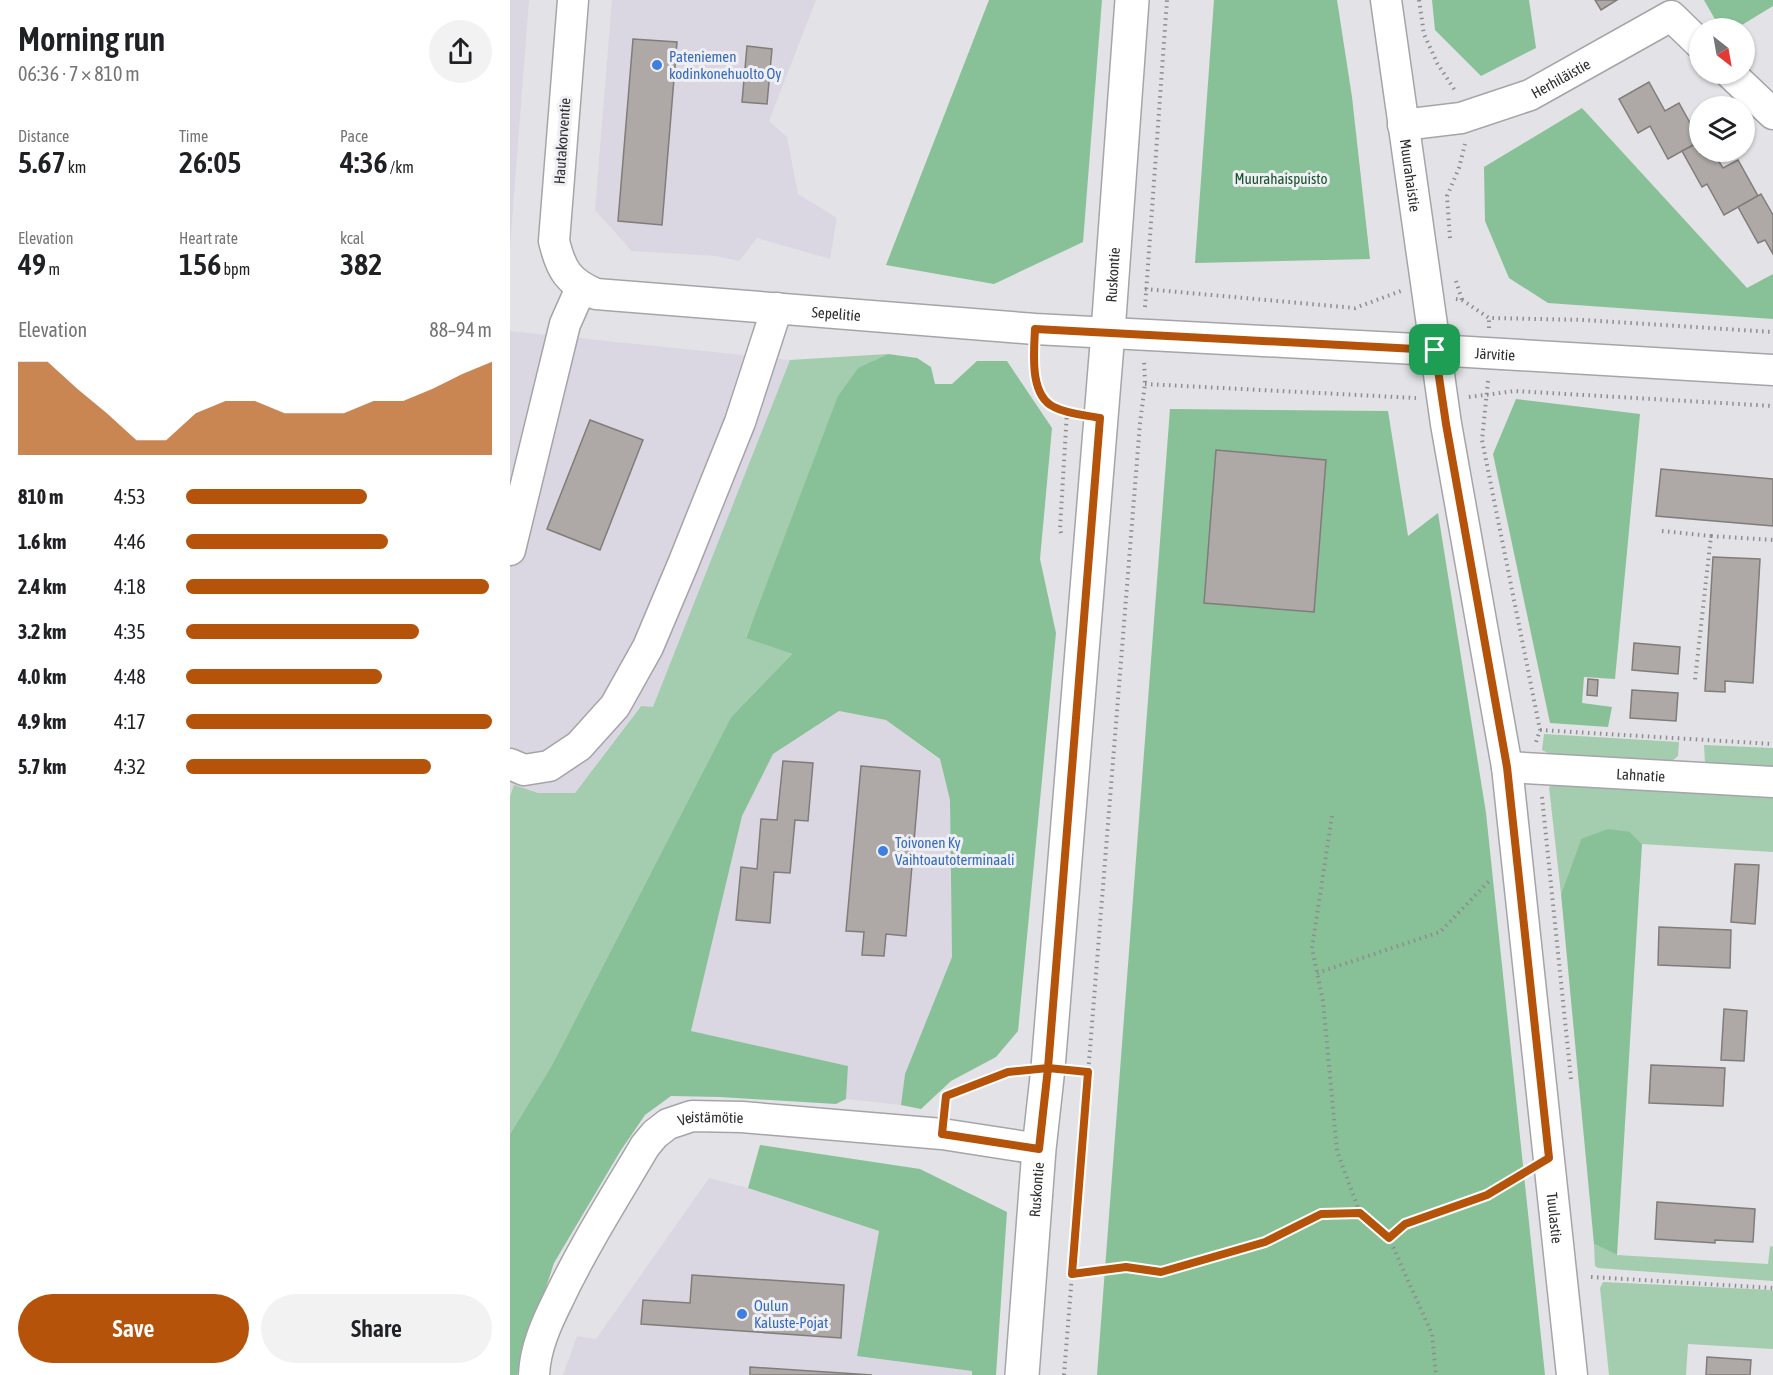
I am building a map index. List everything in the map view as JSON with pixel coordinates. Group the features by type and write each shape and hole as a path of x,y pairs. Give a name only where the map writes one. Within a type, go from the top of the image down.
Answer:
{"main road":[{"name":"Ruskontie","path":"1022,1375 1108,332 1132,0"}],"street":[{"name":"Hautakorventie","path":"573,0 554,241 559,263 575,283"},
{"name":"Muurahaistie","path":"1386,0 1435,350"},
{"name":"Herhiläistie","path":"1403,125 1461,118 1530,95 1670,8 1689,31"},
{"path":"1742,84 1773,114"},
{"name":"Sepelitie","path":"575,283 596,294 1035,329 1108,332"},
{"path":"510,550 575,283"},
{"path":"510,764 524,770 549,766 579,746 615,706 648,647 683,564 740,422 777,309"},
{"name":"Järvitie","path":"1108,332 1773,370"},
{"name":"Tuulastie","path":"1435,350 1507,767 1572,1375"},
{"name":"Lahnatie","path":"1507,767 1773,782"},
{"name":"Veistämötie","path":"534,1375 534,1363 545,1326 573,1266 645,1146 668,1124 692,1116 742,1117 942,1134 1039,1149"}],"path":[{"path":"1064,1375 1140,423 1145,384 1145,289 1167,0"},
{"path":"1035,329 1036,381 1047,403 1067,411 1140,423"},
{"path":"1064,538 1060,529 1067,411"},
{"path":"1662,531 1773,540"},
{"path":"1695,680 1711,536"},
{"path":"1540,730 1773,744"},
{"path":"1332,816 1312,948 1323,1001 1337,1151 1360,1213 1389,1238 1432,1334 1436,1375"},
{"path":"1317,973 1440,932 1516,853"},
{"path":"942,1134 946,1096 1008,1072 1048,1068 1088,1072"},
{"path":"1389,1238 1405,1224 1487,1195 1549,1158"},
{"path":"1072,1274 1126,1267 1161,1272 1265,1242 1321,1214 1360,1213"},
{"path":"1591,1276 1773,1288"}],"shaded area":[{"path":"510,0 529,0 510,247"},
{"path":"612,0 816,0 769,121 787,137 798,194 837,218 830,259 757,238 739,261 716,256 632,251 595,210"},
{"path":"510,331 790,360 653,708 640,706 575,793 538,793 514,786 510,796"},
{"path":"839,711 886,720 940,760 950,800 952,957 905,1074 901,1105 846,1099 848,1066 691,1031 741,816 773,754"},
{"path":"709,1178 748,1188 879,1231 857,1355 972,1371 972,1375 563,1375 577,1336 596,1339"}],"green space":[{"path":"989,0 1102,0 1083,242 994,284 886,265"},
{"name":"Muurahaispuisto","path":"1214,0 1337,0 1352,97 1370,259 1195,263"},
{"path":"1432,0 1529,0 1536,48 1481,76 1435,30"},
{"path":"1704,0 1773,0 1773,6 1753,18 1714,18"},
{"path":"1582,108 1747,288 1773,274 1773,319 1548,303 1509,278 1485,221 1484,167"},
{"path":"888,354 859,367 746,637 792,654 731,717 552,1065 510,1134 510,796 514,785 538,793 575,793 641,706 653,707 790,360"},
{"path":"888,354 917,358 931,367 935,384 952,384 977,361 1007,361 1052,428 1040,559 1056,633 1018,1031 996,1057 951,1081 921,1109 901,1105 905,1074 952,957 950,800 940,759 886,720 839,711 773,754 742,816 691,1031 848,1066 846,1099 836,1104 671,1096 645,1115 621,1150 554,1263 517,1375 510,1375 510,1134 552,1065 731,717 792,654 746,638 838,396 859,367"},
{"path":"1516,399 1640,414 1615,679 1584,677 1582,703 1612,707 1608,727 1550,723 1493,454"},
{"path":"1170,409 1388,411 1408,536 1438,513 1486,813 1545,1375 1097,1375"},
{"path":"1544,734 1679,742 1678,756 1672,761 1550,754 1542,750"},
{"path":"1704,745 1773,748 1773,768 1705,764"},
{"path":"1560,782 1773,795 1773,852 1642,844 1630,832 1581,839 1561,894 1549,787"},
{"path":"1608,829 1630,832 1642,844 1617,1255 1594,1244 1561,894 1581,839"},
{"path":"760,1145 920,1169 1007,1212 996,1375 972,1375 972,1371 857,1356 879,1231 748,1188"},
{"path":"1594,1244 1617,1255 1768,1264 1770,1246 1773,1247 1773,1281 1598,1268 1595,1266"},
{"path":"1603,1282 1773,1290 1773,1349 1688,1344 1686,1375 1609,1375 1600,1288"}],"building":[{"path":"1595,0 1617,0 1601,10"},
{"path":"633,39 677,42 662,225 618,221"},
{"path":"747,46 772,49 767,104 742,102"},
{"path":"1649,82 1665,111 1679,103 1689,121 1689,147 1668,159 1650,126 1638,133 1619,99"},
{"path":"1689,148 1689,162 1719,162 1723,168 1739,162 1758,196 1724,215 1707,184 1702,187 1682,151"},
{"path":"1761,194 1773,215 1773,254 1765,240 1758,243 1738,207"},
{"path":"590,420 643,440 600,550 547,529"},
{"path":"1216,450 1326,460 1314,612 1204,603"},
{"path":"1661,469 1773,479 1773,526 1656,516"},
{"path":"1713,557 1760,559 1753,683 1725,681 1725,692 1705,691"},
{"path":"1634,643 1680,647 1678,674 1632,670"},
{"path":"1588,679 1598,680 1597,696 1587,695"},
{"path":"1632,690 1678,693 1676,721 1630,718"},
{"path":"783,761 813,763 808,821 795,820 790,873 774,872 770,923 736,920 741,867 757,869 761,819 777,820"},
{"name":"Toivonen Ky Vaihtoautoterminaali","path":"861,766 920,771 906,936 886,934 884,956 862,955 864,932 846,931"},
{"path":"1735,864 1759,865 1755,924 1731,922"},
{"path":"1659,927 1731,930 1730,968 1658,965"},
{"path":"1724,1009 1747,1011 1744,1061 1721,1060"},
{"path":"1651,1065 1725,1068 1723,1106 1649,1103"},
{"path":"1657,1202 1755,1209 1753,1242 1715,1240 1715,1243 1655,1239"},
{"name":"Oulun Kaluste-Pojat","path":"692,1275 844,1285 841,1338 641,1324 643,1300 690,1303"},
{"path":"1707,1357 1751,1360 1750,1375 1706,1375"},
{"path":"750,1367 872,1375 750,1375"}],"place":[{"name":"Pateniemen kodinkonehuolto Oy","path":"657,65"},
{"name":"Toivonen Ky Vaihtoautoterminaali","path":"883,851"},
{"name":"Oulun Kaluste-Pojat","path":"742,1314"}],"route":[{"path":"1435,350 1035,329 1036,381 1047,403 1067,411 1100,418 1048,1068 1008,1072 946,1096 942,1134 1039,1149 1048,1068 1088,1072 1072,1274 1126,1267 1161,1272 1265,1242 1321,1214 1360,1213 1389,1238 1405,1224 1487,1195 1549,1158 1507,767 1435,350"}]}
